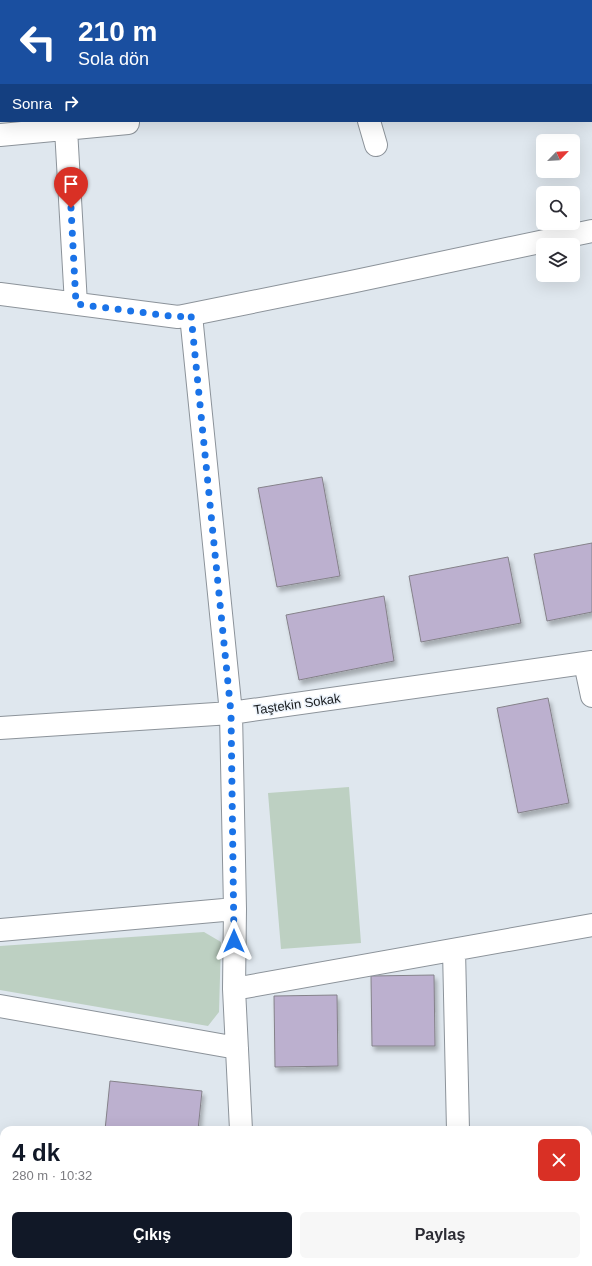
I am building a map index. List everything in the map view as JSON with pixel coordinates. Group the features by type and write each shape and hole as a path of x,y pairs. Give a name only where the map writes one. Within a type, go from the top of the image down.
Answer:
{"street":[{"path":"369,122 376,145"},
{"path":"0,135 128,123"},
{"path":"66,129 76,304"},
{"path":"0,294 178,317 592,231"},
{"path":"191,315 231,713 235,909 234,989 241,1126"},
{"path":"588,662 592,696"},
{"name":"Taştekin Sokak","path":"0,728 231,713 588,662"},
{"path":"0,930 235,909"},
{"path":"234,989 592,925"},
{"path":"454,950 458,1126"},
{"path":"0,1006 238,1048"}],"green space":[{"path":"349,787 361,943 281,949 268,793"},
{"path":"204,932 221,942 219,1012 208,1026 0,990 0,946"}],"building":[{"path":"322,477 340,576 277,587 258,488"},
{"path":"592,543 592,612 547,621 534,554"},
{"path":"508,557 521,623 421,642 409,576"},
{"path":"384,596 394,661 299,680 286,615"},
{"path":"548,698 569,803 518,813 497,708"},
{"path":"434,975 435,1046 372,1046 371,976"},
{"path":"337,995 338,1066 275,1067 274,996"},
{"path":"110,1081 202,1091 198,1126 105,1126"}],"route":[{"path":"71,208 76,304 178,317 191,315 231,713 235,909 234,941"}]}
